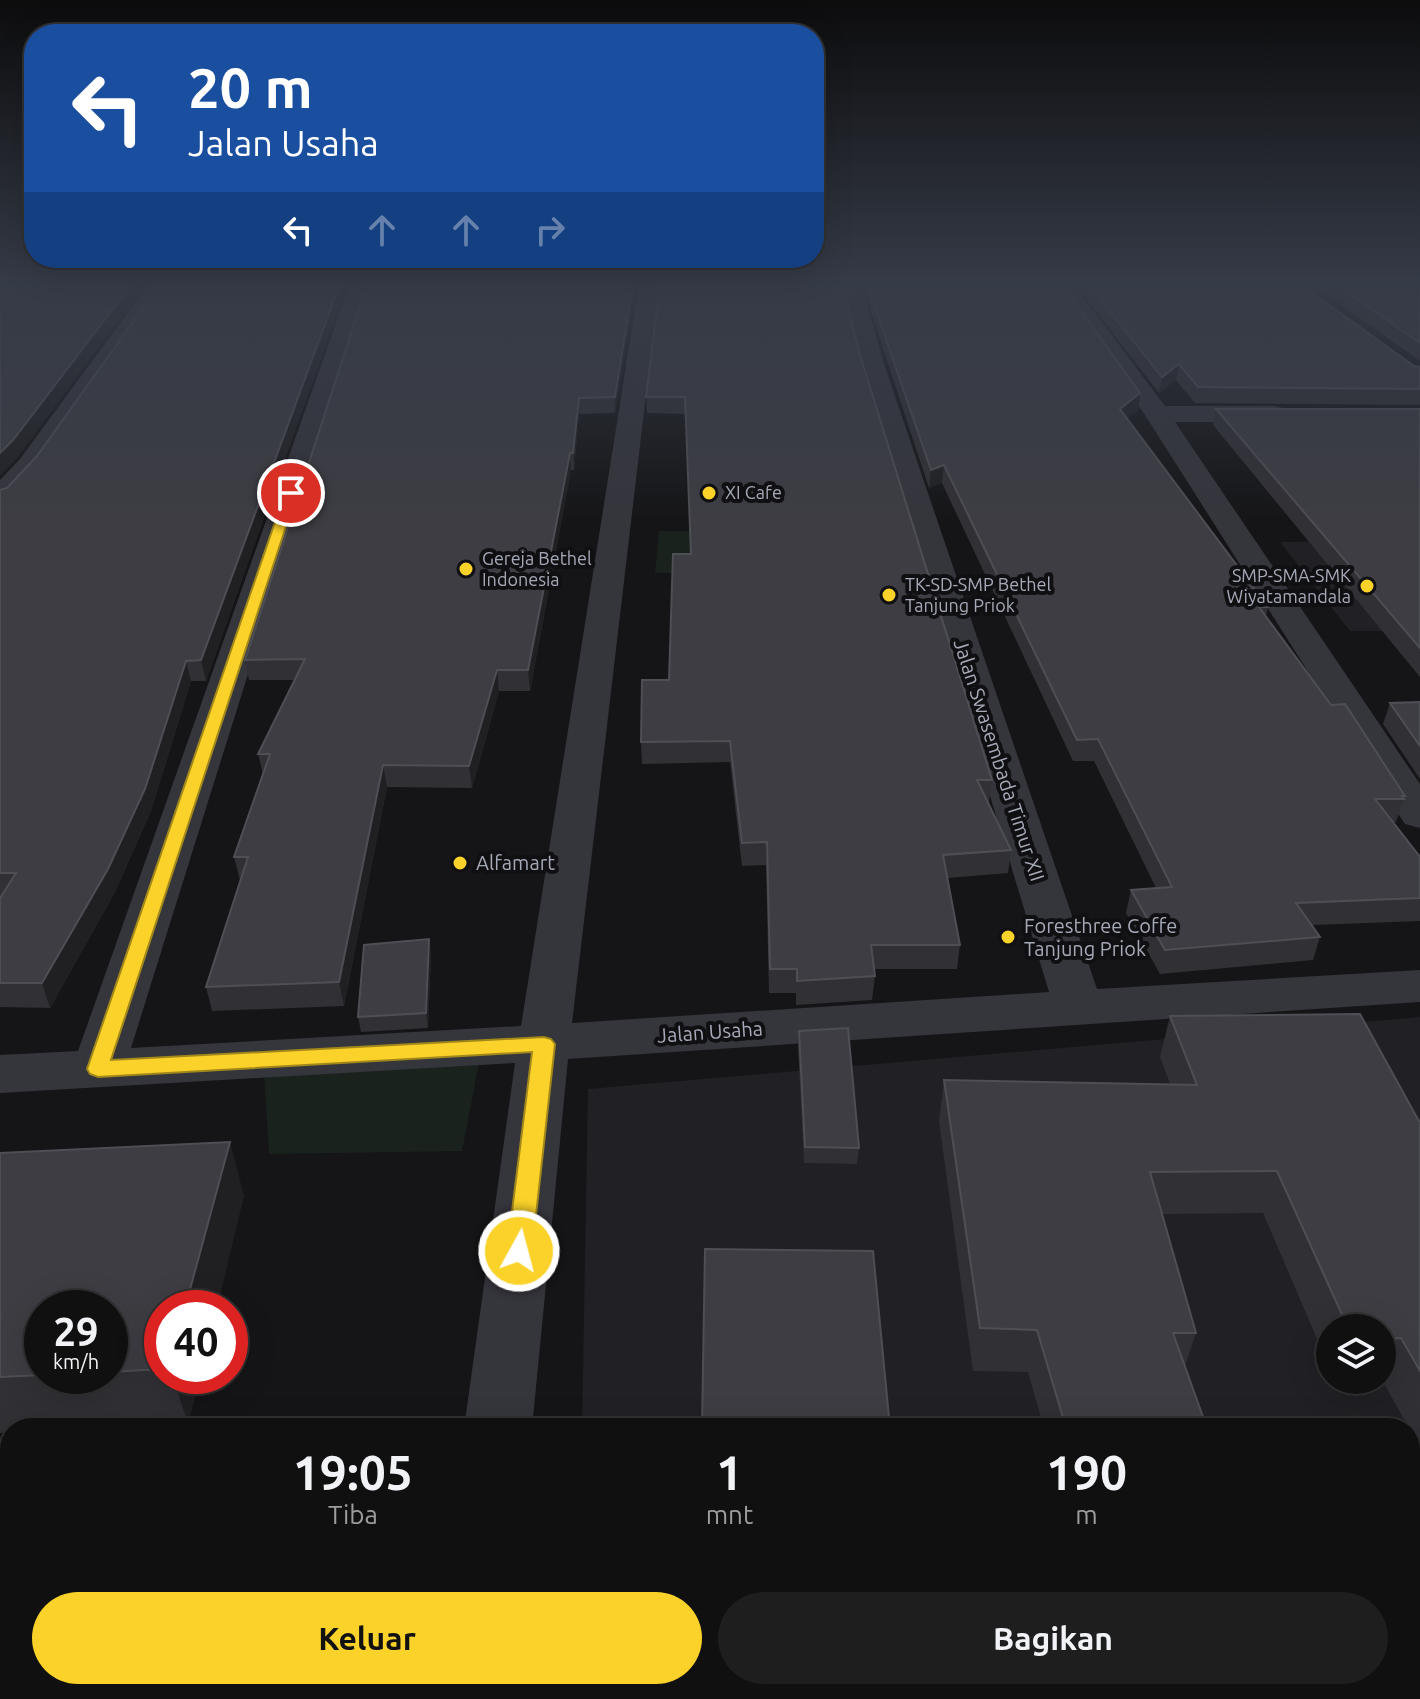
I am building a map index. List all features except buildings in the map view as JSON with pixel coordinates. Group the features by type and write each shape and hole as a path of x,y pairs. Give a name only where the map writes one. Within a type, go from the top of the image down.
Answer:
{"street":[{"path":"0,498 30,465 102,363"},
{"path":"98,1069 334,363"},
{"path":"499,1418 544,1044 638,363"},
{"name":"Jalan Swasembada Timur XII","path":"872,363 1078,1006"},
{"path":"1120,363 1157,414 1420,815"},
{"path":"1157,414 1293,414"},
{"name":"Jalan Usaha","path":"0,1074 544,1044 1078,1006 1420,986"}],"shaded area":[{"path":"659,531 805,531 810,573 655,573"},
{"name":"SMP-SMA-SMK Wiyatamandala","path":"1420,541 1420,631 1350,631 1280,542"},
{"path":"1420,1017 1420,1418 582,1418 588,1089"},
{"path":"479,1063 462,1151 269,1154 264,1074"}],"place":[{"name":"XI Cafe","path":"709,493"},
{"name":"Gereja Bethel Indonesia","path":"466,569"},
{"name":"SMP-SMA-SMK Wiyatamandala","path":"1367,586"},
{"name":"TK-SD-SMP Bethel Tanjung Priok","path":"889,595"},
{"name":"Alfamart","path":"460,863"},
{"name":"Foresthree Coffe Tanjung Priok","path":"1008,937"}],"route":[{"path":"291,493 98,1069 544,1044 519,1251"}]}
